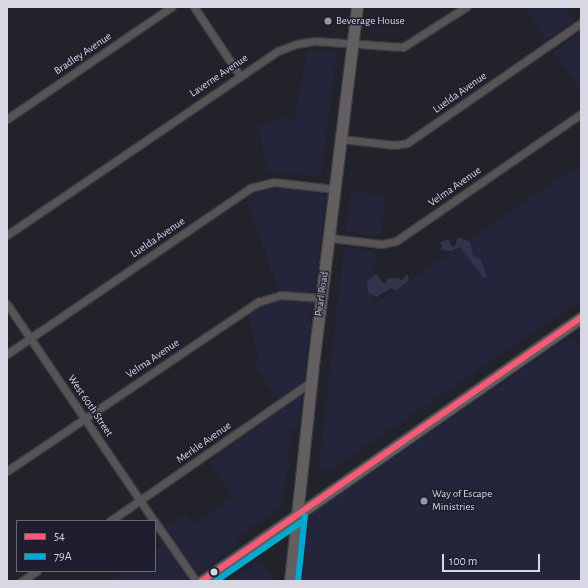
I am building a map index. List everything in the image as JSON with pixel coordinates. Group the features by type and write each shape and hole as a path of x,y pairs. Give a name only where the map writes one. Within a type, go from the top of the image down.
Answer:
{"main road":[{"name":"Pearl Road","path":"290,581 311,382 354,43 357,7"},
{"path":"202,581 581,318"}],"street":[{"name":"Bradley Avenue","path":"7,119 171,7"},
{"path":"194,7 240,76"},
{"name":"Laverne Avenue","path":"7,235 269,56 296,44 316,41 400,48 408,46 466,7"},
{"name":"Luelda Avenue","path":"341,139 395,146 407,143 581,23"},
{"name":"Velma Avenue","path":"330,238 382,244 396,241 581,114"},
{"name":"Luelda Avenue","path":"7,354 250,188 274,182 335,189"},
{"name":"Velma Avenue","path":"7,471 258,302 281,295 322,298"},
{"name":"West 60th Street","path":"7,304 154,520"},
{"name":"Merkle Avenue","path":"112,520 311,382"},
{"name":"West 60th Street","path":"156,523 196,581"},
{"path":"22,581 36,572"}],"shaded area":[{"path":"524,7 566,7 573,21 545,40"},
{"path":"581,33 581,92 553,52"},
{"path":"337,50 321,177 267,171 258,126 280,118 295,120 307,51"},
{"path":"581,163 581,300 326,473 319,467 344,247 377,251 372,306"},
{"path":"293,188 326,195 298,428 289,430 291,436 282,506 234,540 238,545 187,581 110,581 124,572 156,572 156,549 171,539 166,529 187,513 194,524 233,497 210,462 283,407 253,364 259,360 248,313 278,291 246,196 266,189"},
{"path":"351,191 386,195 381,236 346,232"},
{"path":"458,237 470,242 473,256 481,260 487,277 483,277 460,247 451,251 440,250 442,247 440,242 449,239 451,246 455,246"},
{"path":"376,274 383,283 386,283 387,278 400,278 401,281 407,274 409,280 396,291 391,288 376,297 368,292 367,282"},
{"path":"571,336 577,344 581,341 581,581 298,581 306,518"},
{"path":"260,560 275,581 229,581"}],"transit line":[{"name":"54","path":"202,581 581,318"},
{"name":"79A","path":"298,581 305,516"},
{"name":"79A","path":"216,581 302,522"}],"place":[{"name":"Beverage House","path":"328,21"},
{"name":"Way of Escape Ministries","path":"424,501"}]}
